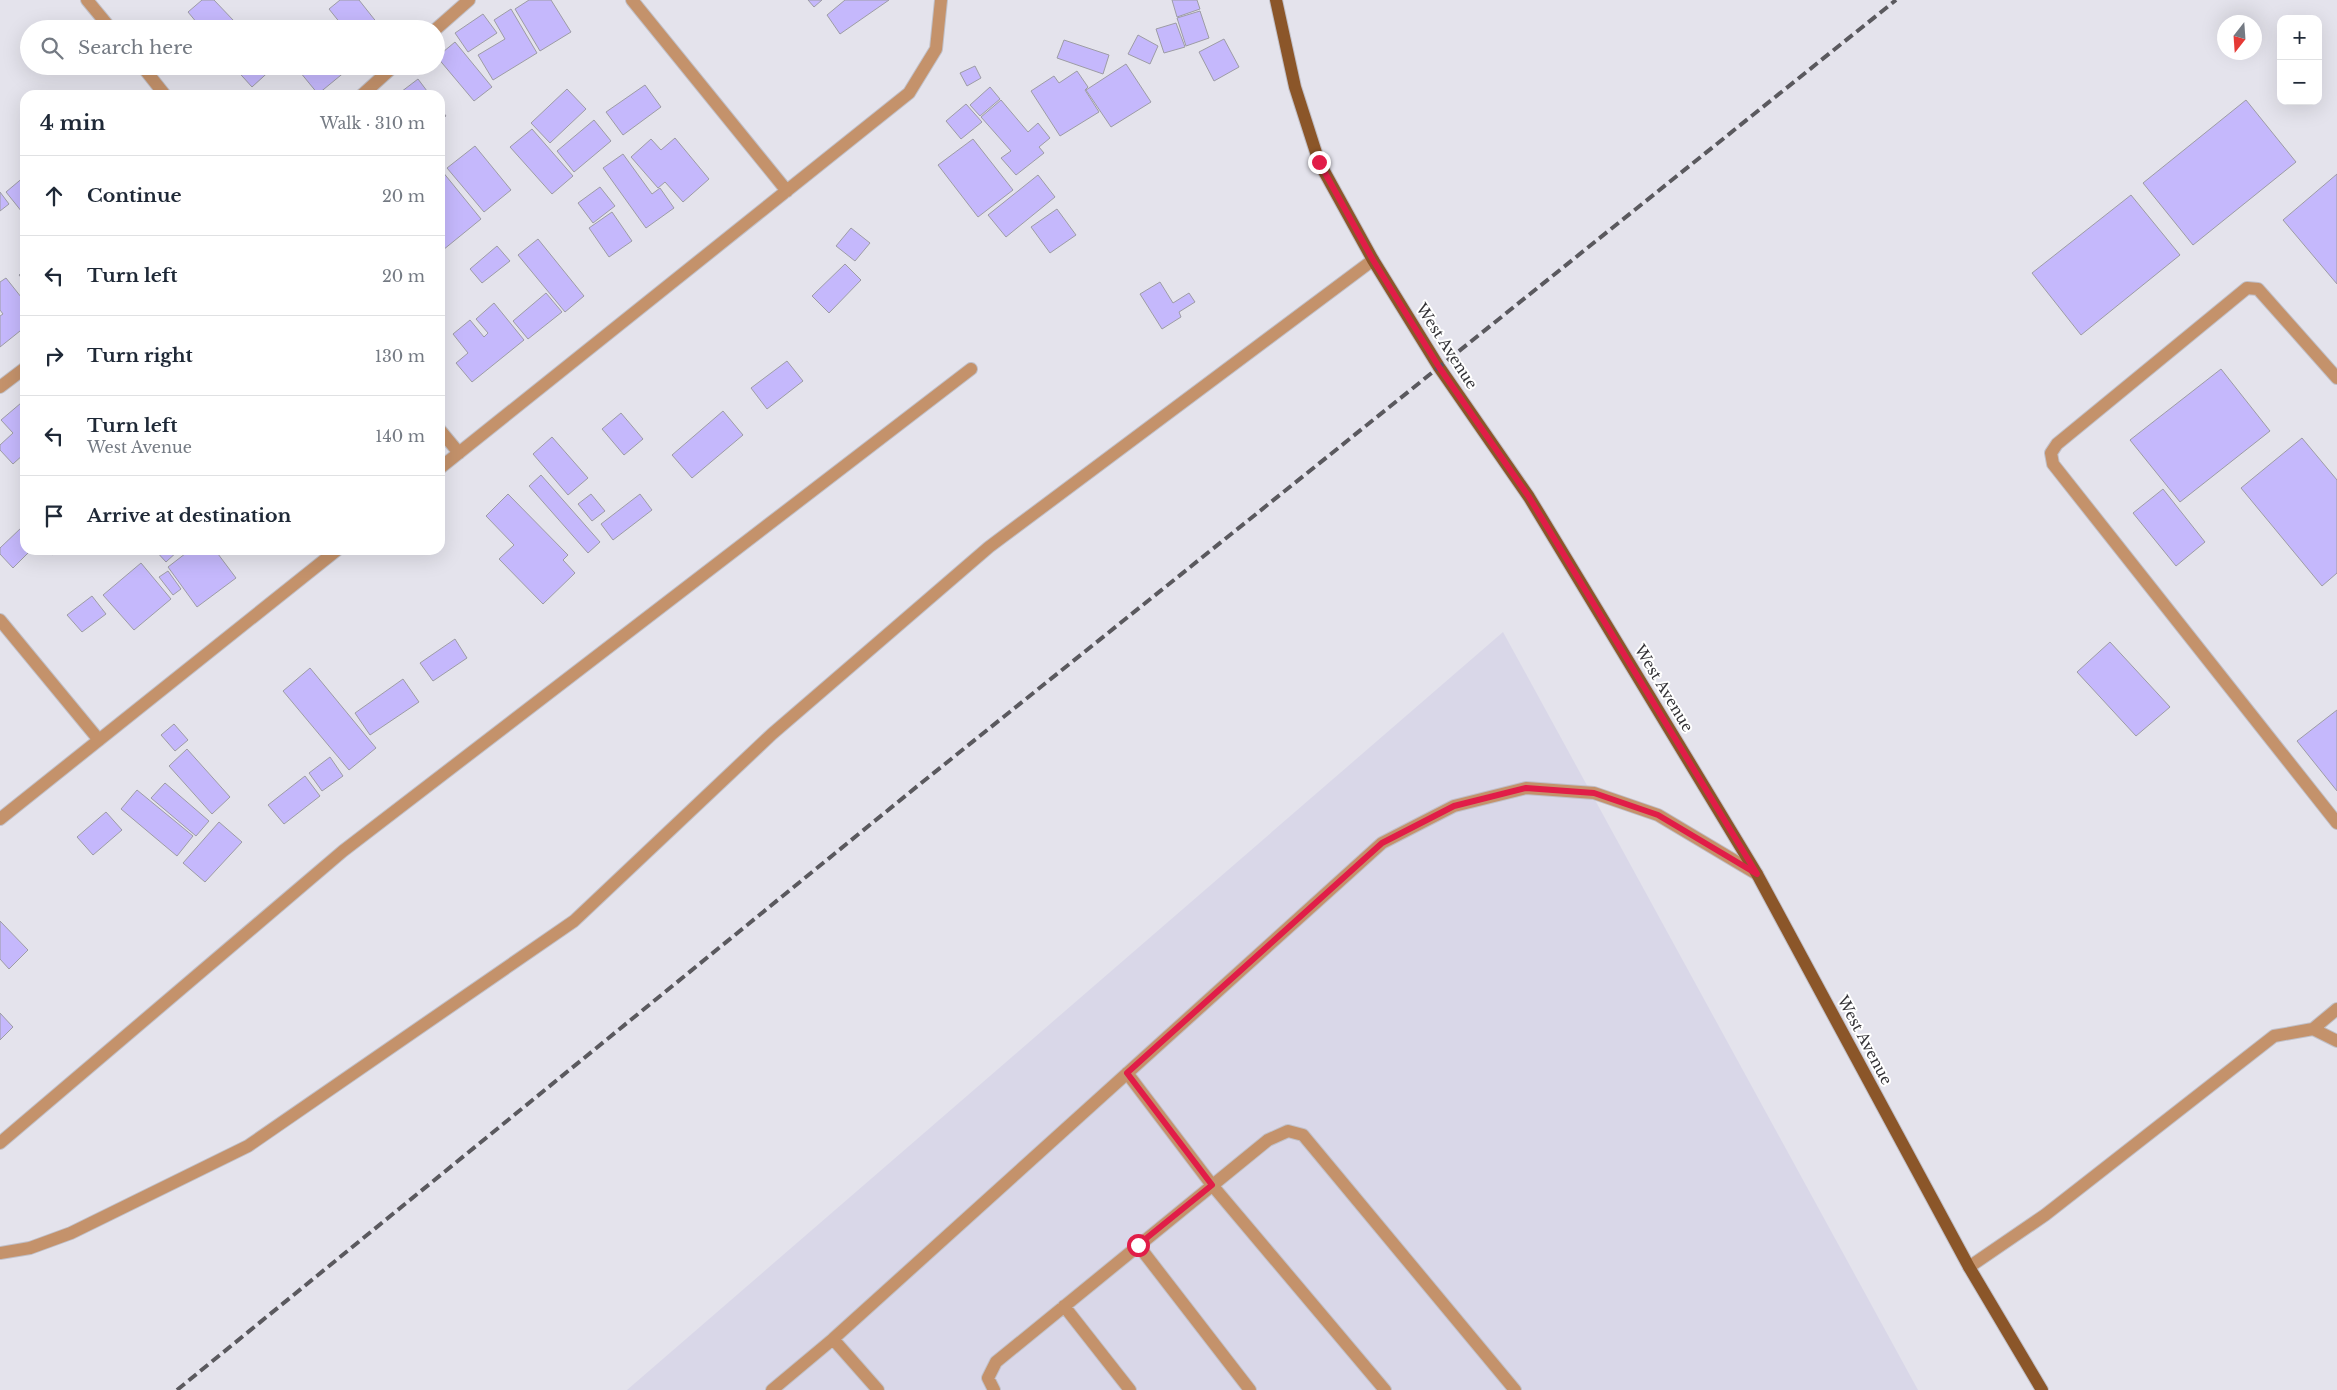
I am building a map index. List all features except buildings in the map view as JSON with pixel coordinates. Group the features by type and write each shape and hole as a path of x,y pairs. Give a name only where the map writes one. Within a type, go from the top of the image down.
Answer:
{"main road":[{"name":"West Avenue","path":"1276,0 1296,87 1319,162 1373,260 1439,367 1529,497 1757,874 1969,1267 2042,1390"}],"street":[{"path":"87,0 104,20"},
{"path":"445,21 469,0"},
{"path":"632,0 787,191"},
{"path":"445,464 909,93 936,49 940,0"},
{"path":"149,75 161,90"},
{"path":"368,90 384,75"},
{"path":"0,1254 30,1248 71,1233 248,1146 574,921 772,734 989,547 1373,260"},
{"path":"2337,378 2258,289 2247,288 2056,444 2051,453 2053,464 2337,822"},
{"path":"0,1143 343,851 971,369"},
{"path":"0,387 20,372"},
{"path":"445,436 459,453"},
{"path":"0,819 331,555"},
{"path":"0,620 99,740"},
{"path":"772,1390 833,1339 1382,843 1454,806 1526,788 1594,793 1658,815 1757,874"},
{"path":"1969,1267 2045,1215 2274,1036 2313,1030 2337,1010"},
{"path":"2313,1030 2337,1041"},
{"path":"1127,1073 1212,1185 1385,1390"},
{"path":"994,1390 988,1378 996,1362 1268,1140 1288,1131 1303,1135 1515,1390"},
{"path":"1138,1245 1250,1390"},
{"path":"1064,1306 1130,1390"},
{"path":"833,1339 878,1390"}],"shaded area":[{"path":"1503,632 1918,1390 627,1390"}],"railway":[{"path":"177,1390 920,784 1896,0"}],"route":[{"path":"1138,1245 1212,1185 1127,1073 1382,843 1454,806 1526,788 1594,793 1658,815 1757,874 1529,497 1439,367 1373,260 1319,162"}]}
